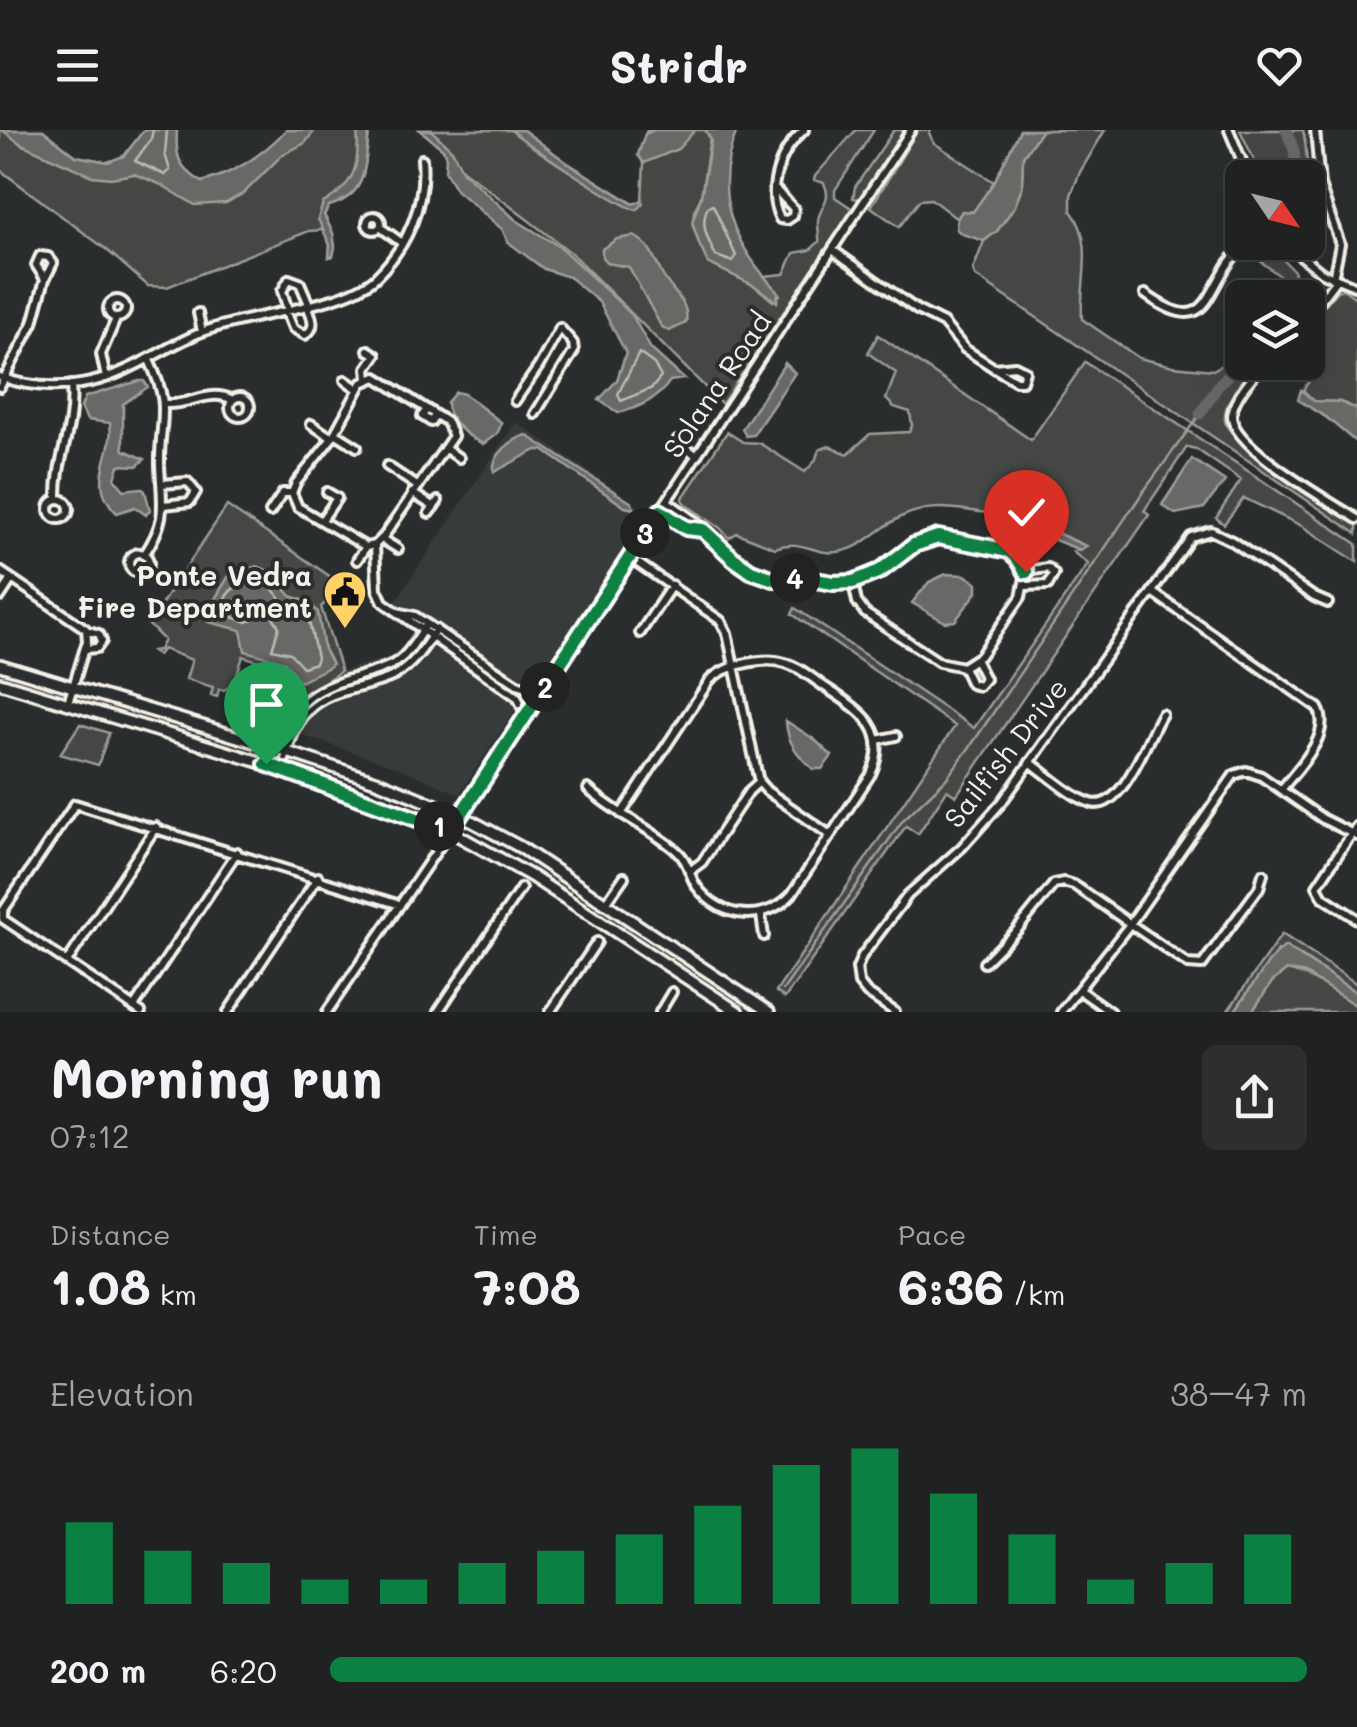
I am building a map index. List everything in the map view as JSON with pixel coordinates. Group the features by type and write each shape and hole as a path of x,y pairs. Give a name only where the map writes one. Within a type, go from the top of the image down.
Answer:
{"main road":[{"path":"0,665 283,750 460,814 520,846 769,1012"},
{"path":"0,683 278,768 450,831 521,869 738,1012"},
{"path":"450,831 460,814"},
{"path":"648,952 658,938"}],"street":[{"path":"777,191 780,160 804,130"},
{"name":"Solana Road","path":"460,814 911,130"},
{"path":"1230,130 1242,160"},
{"path":"1315,130 1320,185 1340,244 1334,280 1325,293"},
{"path":"2,377 42,386 72,386 106,378 202,332 287,311 368,283 402,243 421,199 422,159"},
{"path":"380,227 402,243"},
{"path":"834,251 917,310 943,323 965,349 994,368"},
{"path":"1145,294 1174,313 1198,310 1208,300 1228,260"},
{"path":"1304,260 1334,280 1357,287"},
{"path":"0,387 33,323 45,279"},
{"path":"289,279 300,283 308,304 313,323 305,335 293,328 287,311 282,291 289,279"},
{"path":"198,313 202,332"},
{"path":"106,378 101,354 116,319"},
{"path":"515,401 560,328 575,349 535,414"},
{"path":"368,350 376,355 367,368 368,379"},
{"path":"144,554 159,530 164,506 160,466 165,404 149,360"},
{"path":"386,382 393,374"},
{"path":"368,379 386,382 435,414 450,427 452,436 382,539 366,547 298,507 292,496 296,483 333,435 358,389 368,379"},
{"path":"345,380 358,389"},
{"path":"1253,380 1233,408 1234,429 1253,449 1357,519"},
{"path":"57,499 60,464 72,421 72,386"},
{"path":"390,396 396,388"},
{"path":"165,404 211,394 233,400"},
{"path":"419,404 426,394"},
{"path":"311,424 357,447"},
{"path":"677,441 698,456"},
{"path":"446,449 459,458"},
{"path":"387,466 434,507"},
{"path":"162,484 185,482 194,486 196,492 190,502 164,506"},
{"path":"322,520 337,498 327,492"},
{"path":"270,512 284,494 292,496"},
{"path":"667,501 734,559 764,577 853,582 880,571 914,545 938,537 1009,551 1025,571 1026,586 976,660 962,666 939,662 866,613 857,602 853,582"},
{"path":"660,511 686,528 703,530"},
{"name":"Sailfish Drive","path":"896,1012 859,983 862,956 894,910 977,832 1192,537 1211,531 1328,603"},
{"path":"382,539 398,549"},
{"path":"375,545 379,596 422,632 517,696 526,715"},
{"path":"357,560 366,547"},
{"path":"629,557 721,621 759,782 767,792 830,835"},
{"path":"1025,571 1048,568 1054,574 1048,585 1026,586"},
{"path":"0,571 86,630 99,634 102,641 97,648 86,645"},
{"path":"0,596 12,579"},
{"path":"640,634 672,585"},
{"path":"1152,592 1318,708 1323,717 1322,730 1282,790"},
{"path":"396,612 409,613 517,684 542,692"},
{"path":"278,768 299,704 326,686 395,663 428,624"},
{"path":"68,703 86,645 86,630"},
{"path":"283,750 307,711 324,698 400,672 436,630"},
{"path":"962,666 971,684 979,686 985,679 976,660"},
{"path":"588,789 621,814 678,852 699,889 721,906 744,915 761,914 778,907 792,894 871,774 877,740 860,710 790,664 770,661 718,672 621,814"},
{"path":"348,679 351,689"},
{"path":"1030,762 1089,802 1107,802 1140,760 1149,734 1162,714"},
{"path":"877,740 896,736"},
{"path":"1061,1012 1130,924 1230,779 1246,771 1262,776 1323,819 1355,832 1317,886 1320,894 1357,919"},
{"path":"690,871 702,862 759,782"},
{"path":"237,852 138,1010 4,921 3,911 70,809 80,804 156,827 237,852 318,877 400,905"},
{"path":"67,962 156,827"},
{"path":"327,1012 450,831"},
{"path":"984,963 1060,882 1074,885 1188,964 1202,965 1260,888 1263,874"},
{"path":"228,1012 318,877"},
{"path":"606,903 624,878"},
{"path":"438,1012 521,888"},
{"path":"761,914 764,936"},
{"path":"550,1012 596,942"},
{"path":"1079,990 1110,1012"},
{"path":"660,1012 672,992"}],"shaded area":[{"path":"0,130 43,130 76,156 108,162 124,156 144,130 177,130 180,160 202,182 248,162 286,130 376,130 369,133 358,187 329,206 324,215 334,240 333,256 329,257 330,245 324,230 309,231 167,287 148,286 107,250 0,170"},
{"path":"420,130 523,130 634,204 642,200 644,163 638,155 647,130 711,130 693,226 708,263 755,286 773,301 780,295 763,276 784,274 794,253 810,250 819,242 818,219 827,193 824,183 814,180 815,176 856,130 874,130 835,190 835,197 853,209 722,404 570,252 446,157 443,149"},
{"path":"894,130 904,130 866,190 858,199 853,198 855,187"},
{"path":"918,130 931,130 934,143 994,182 973,212 962,211 957,219 931,199 920,200 899,227 871,207"},
{"path":"1042,130 1105,130 1071,195 1071,211 1079,223 1085,249 1082,319 1139,358 1213,370 1225,363 1225,380 1244,380 1227,405 1225,421 1230,431 1262,460 1357,525 1357,534 975,276 973,270 984,241 997,231 1015,206 1022,187 1023,156"},
{"path":"1240,130 1303,130 1307,160 1254,160"},
{"path":"1259,260 1284,260 1295,272 1291,280 1284,279"},
{"path":"1343,289 1357,299 1357,409 1340,402 1314,401 1303,390 1310,380 1325,380 1325,305"},
{"path":"878,335 1031,440 1085,362 1357,544 1357,562 1302,526 1244,498 1224,524 1216,518 1241,480 1187,447 1144,511 1149,515 956,796 947,790 918,834 906,826 785,998 776,992 955,726 792,614 795,608 974,728 1088,564 1073,552 1086,546 1049,530 1033,514 932,508 895,520 851,548 824,552 794,545 775,548 737,533 729,538 685,504 682,499 727,432 743,442 759,443 805,472 819,450 829,446 848,454 870,434 909,432 910,412 894,407 886,399 896,373 868,353"},
{"path":"516,422 649,513 459,794 397,767 277,727 299,698 341,671 389,657 403,646 412,632 386,615"},
{"path":"227,506 344,586 321,607 341,671 299,698 293,696 289,680 279,668 243,656 234,684 219,689 217,697 211,695 213,687 186,679 192,660 163,649 158,655 152,651 159,650 164,640 148,624"},
{"path":"80,724 109,733 98,765 60,754"},
{"path":"1282,934 1357,984 1357,993 1295,952 1278,950 1234,1012 1227,1012"},
{"path":"1287,970 1332,990 1357,1006 1357,1012 1252,1012 1272,982"}],"water":[{"path":"2,130 43,130 76,156 108,162 124,156 144,130 177,130 180,160 202,182 248,162 286,130 315,130 305,143 282,155 244,193 226,203 195,205 134,174 92,176 21,144"},
{"path":"357,130 376,130 369,133 358,186 342,201 329,206 324,215 335,247 329,257 330,245 318,219 323,203 342,189 353,173"},
{"path":"420,130 431,130 452,150 463,172 516,220 560,247 622,305 651,349 684,379 670,381 647,402 618,413 599,400 617,380 626,353 599,302 569,277 544,269 508,242 502,229 456,190 445,171 443,149"},
{"path":"511,130 523,130 633,204 643,204 637,210 628,207"},
{"path":"654,130 695,130 678,149 644,163 638,155 645,134"},
{"path":"705,130 737,130 726,176 731,217 749,256 778,292 777,302 755,286 708,263 699,244 692,222 701,197 711,140"},
{"path":"1020,130 1042,130 1023,156 1022,187 1015,206 997,231 984,241 962,234 956,229 957,219 962,211 973,212 994,182"},
{"path":"634,236 648,248 683,303 686,323 669,331 661,326 629,267 607,263 602,257 602,249 617,239"},
{"path":"785,363 795,373 753,435 746,436 742,429"},
{"path":"139,381 148,387 123,404 123,446 145,459 137,466 119,465 115,479 124,490 145,491 150,510 146,515 135,507 117,513 108,502 102,480 110,423 87,420 81,407 85,397"},
{"path":"1301,390 1314,401 1340,402 1357,409 1357,443 1298,400"},
{"path":"456,392 502,423 497,434 483,444 459,427 447,402"},
{"path":"526,435 632,503 634,509 625,507 543,450 494,472 503,449"},
{"path":"1192,459 1225,481 1204,508 1175,514 1162,505"},
{"path":"1018,507 1033,514 1050,530 1086,546 1080,550 1044,536 1023,521 997,513"},
{"path":"257,566 271,572 291,596 309,602 318,612 324,649 332,664 329,667 300,682 285,662 245,651 241,630 208,622 204,617 230,574"},
{"path":"946,574 965,575 977,583 977,592 955,621 945,622 912,603 929,582"},
{"path":"786,721 832,756 822,769 813,769 798,753 788,735"},
{"path":"1285,946 1357,993 1357,1006 1305,974 1287,970 1272,982 1252,1012 1234,1012 1270,960"}],"waterway":[{"path":"1286,130 1295,160"},
{"path":"1200,414 1225,379"},
{"path":"783,990 903,820 946,779 972,744 1200,414"}],"place":[{"name":"Ponte Vedra Fire Department","path":"345,630"}],"route":[{"path":"266,764 450,831 660,511 686,528 703,530 751,571 774,579 798,577 833,583 862,580 914,545 938,537 1009,551 1026,572"}]}
